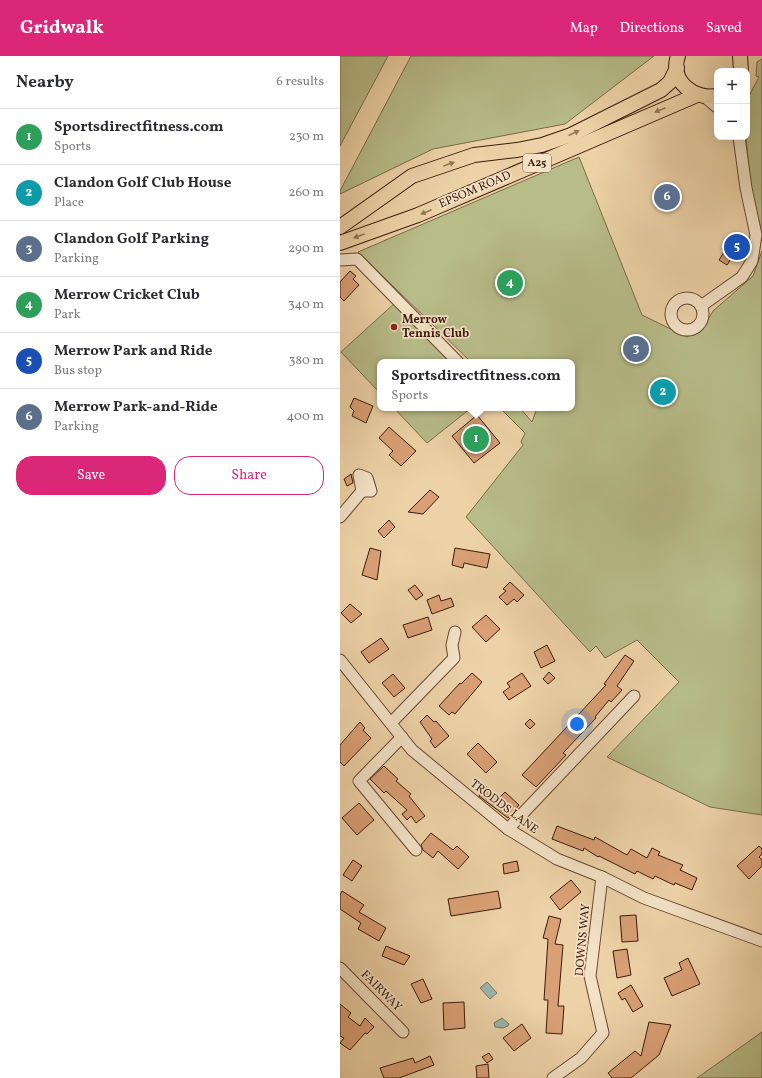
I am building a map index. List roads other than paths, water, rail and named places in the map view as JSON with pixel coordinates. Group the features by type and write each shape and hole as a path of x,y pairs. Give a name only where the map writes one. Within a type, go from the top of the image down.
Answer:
{"main road":[{"path":"677,62 683,84 706,96"},
{"name":"EPSOM ROAD","path":"340,227 412,176 474,155 517,150 571,135 661,90 670,82 677,62"},
{"name":"EPSOM ROAD","path":"340,243 418,215 706,96"}],"street":[{"path":"706,96 714,104"},
{"path":"701,306 742,277 752,261 756,235 746,188 739,140"},
{"path":"340,260 357,259 455,359"},
{"path":"340,517 362,491"},
{"path":"391,723 454,658 452,645 454,632"},
{"name":"TRODDS LANE","path":"340,660 412,750 508,829 557,860 602,877 644,898 762,941"},
{"path":"508,829 634,696"},
{"path":"402,737 359,781 416,850"},
{"name":"DOWNS WAY","path":"553,1078 581,1058 603,1033 590,976 602,877"},
{"name":"FAIRWAY","path":"340,968 403,1032"}],"place":[{"name":"Merrow Park-and-Ride","path":"667,197"},
{"name":"Merrow Park and Ride","path":"737,247"},
{"name":"Merrow Cricket Club","path":"510,283"},
{"name":"Merrow Tennis Club","path":"394,327"},
{"name":"Clandon Golf Parking","path":"636,349"},
{"name":"Clandon Golf Club House","path":"663,392"},
{"name":"Sportsdirectfitness.com","path":"476,439"}]}
